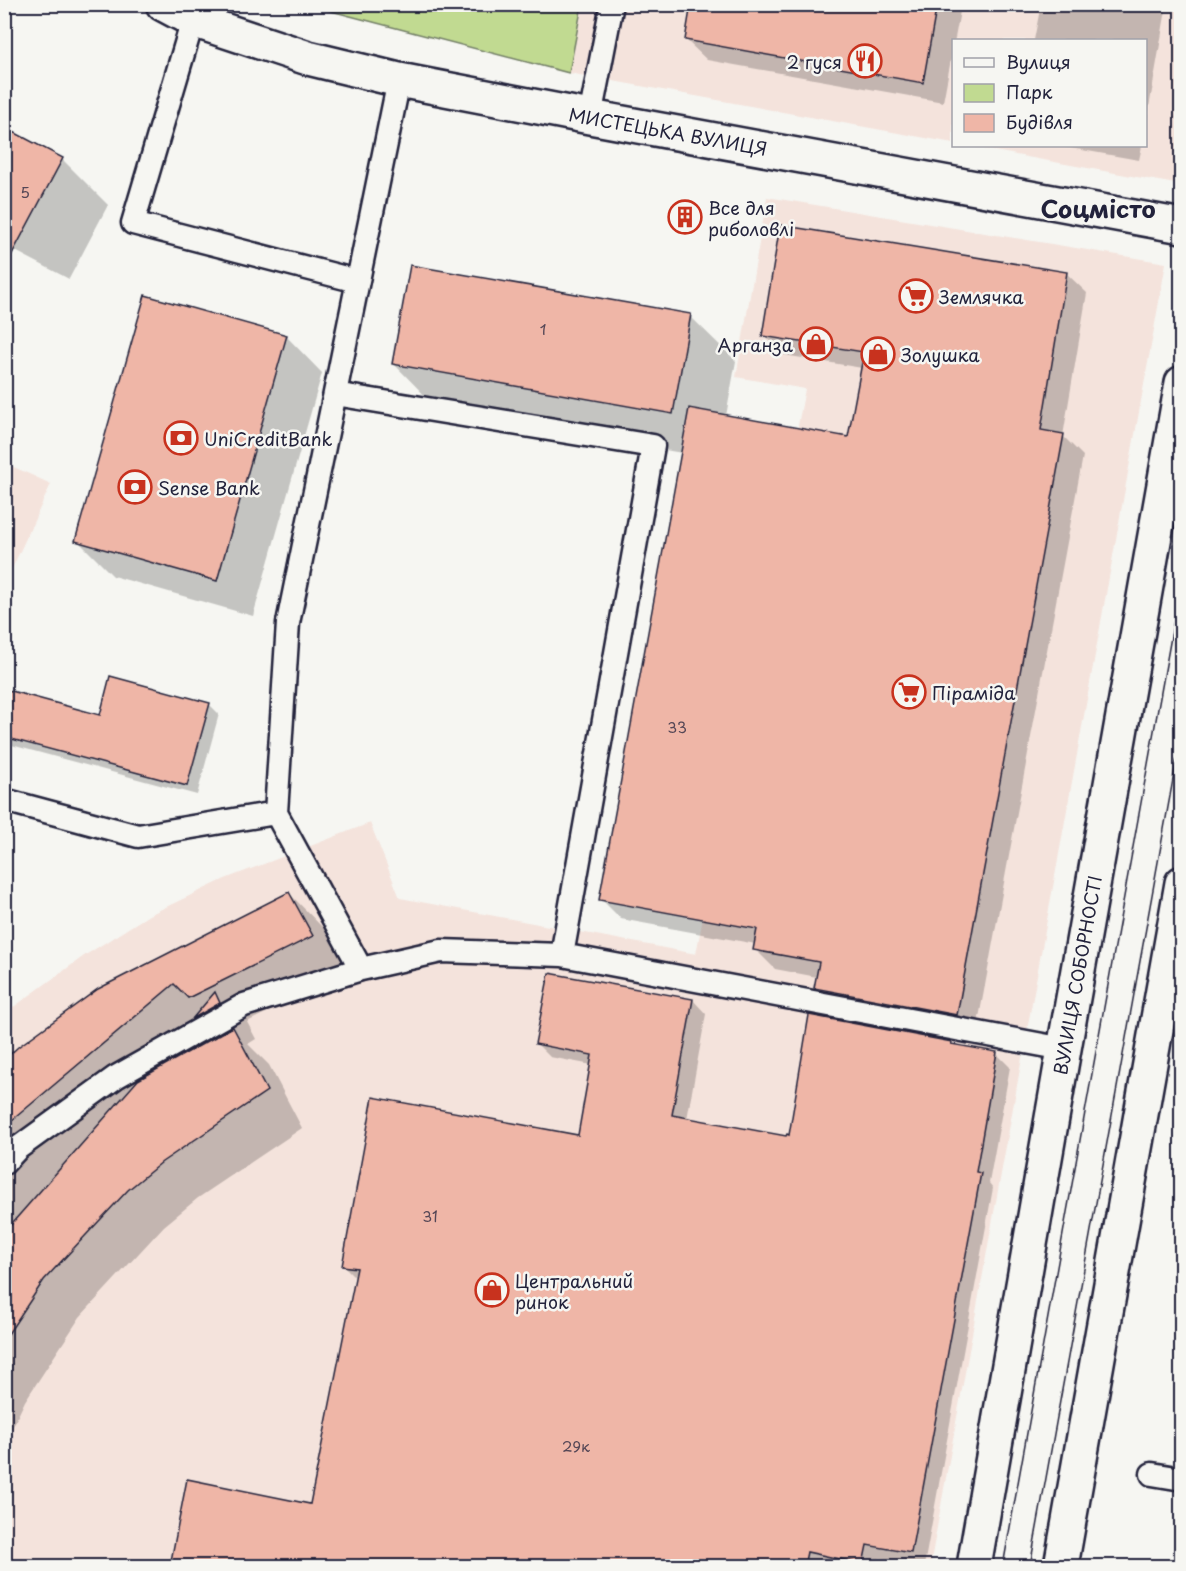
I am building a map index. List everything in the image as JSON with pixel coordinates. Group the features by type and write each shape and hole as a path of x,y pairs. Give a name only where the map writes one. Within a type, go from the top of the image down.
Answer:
{"main road":[{"name":"МИСТЕЦЬКА ВУЛИЦЯ","path":"163,4 193,20 308,58 399,80 1182,226"},
{"name":"ВУЛИЦЯ СОБОРНОСТІ","path":"974,1566 1182,383"},
{"path":"1061,1566 1182,883"}],"lane":[{"path":"590,117 612,4"},
{"path":"193,20 134,223 357,281"},
{"path":"361,969 276,813 288,623 399,80"},
{"path":"335,394 653,446 562,955"},
{"path":"5,801 138,836 276,813"},
{"path":"4,1163 18,1148 116,1077 244,1005 361,969 441,951 562,955 1064,1048"},
{"path":"1152,1474 1182,1479"}],"shaded area":[{"path":"582,5 1181,5 1181,185 972,147 1147,147 1147,39 952,39 952,143 569,73"},
{"name":"Центральний ринок","path":"767,197 1166,263 930,1566 5,1566 4,1014 84,956 149,915 225,879 370,823 400,898 696,954 805,389 736,377"},
{"path":"5,463 51,484 5,584"}],"green space":[{"path":"308,5 582,5 569,73"}],"building":[{"name":"2 гуся","path":"691,4 937,4 923,83 685,40"},
{"path":"4,127 63,158 4,269"},
{"path":"780,225 1067,272 1041,430 1064,434 957,1015 814,988 819,962 753,950 757,929 599,900 689,408 848,437 864,352 762,336"},
{"path":"410,265 691,314 673,414 392,364"},
{"name":"UniCreditBank","path":"145,295 287,335 217,581 75,541"},
{"path":"110,676 210,703 187,786 4,737 4,689 100,715"},
{"path":"289,892 313,936 188,998 174,984 4,1127 4,1060 18,1047 98,989"},
{"path":"549,973 693,999 672,1115 786,1136 789,1135 809,1015 997,1052 976,1172 981,1173 911,1553 867,1545 863,1564 807,1552 804,1566 170,1566 187,1479 310,1504 357,1268 342,1266 373,1097 578,1135 592,1055 535,1044"},
{"path":"215,992 220,1003 192,1019"},
{"path":"233,1027 267,1091 162,1162 128,1190 44,1280 4,1340 4,1234 138,1080"}],"tram line":[{"path":"1003,1566 1182,576"},
{"path":"1030,1566 1182,730"}],"place":[{"name":"2 гуся","path":"865,61"},
{"name":"Все для риболовлі","path":"685,217"},
{"name":"Землячка","path":"916,296"},
{"name":"Арганза","path":"816,344"},
{"name":"Золушка","path":"878,354"},
{"name":"UniCreditBank","path":"181,438"},
{"name":"Sense Bank","path":"135,487"},
{"name":"Піраміда","path":"909,692"},
{"name":"Центральний ринок","path":"492,1290"}],"district":[{"name":"Соцмісто","path":"1098,208"}]}
